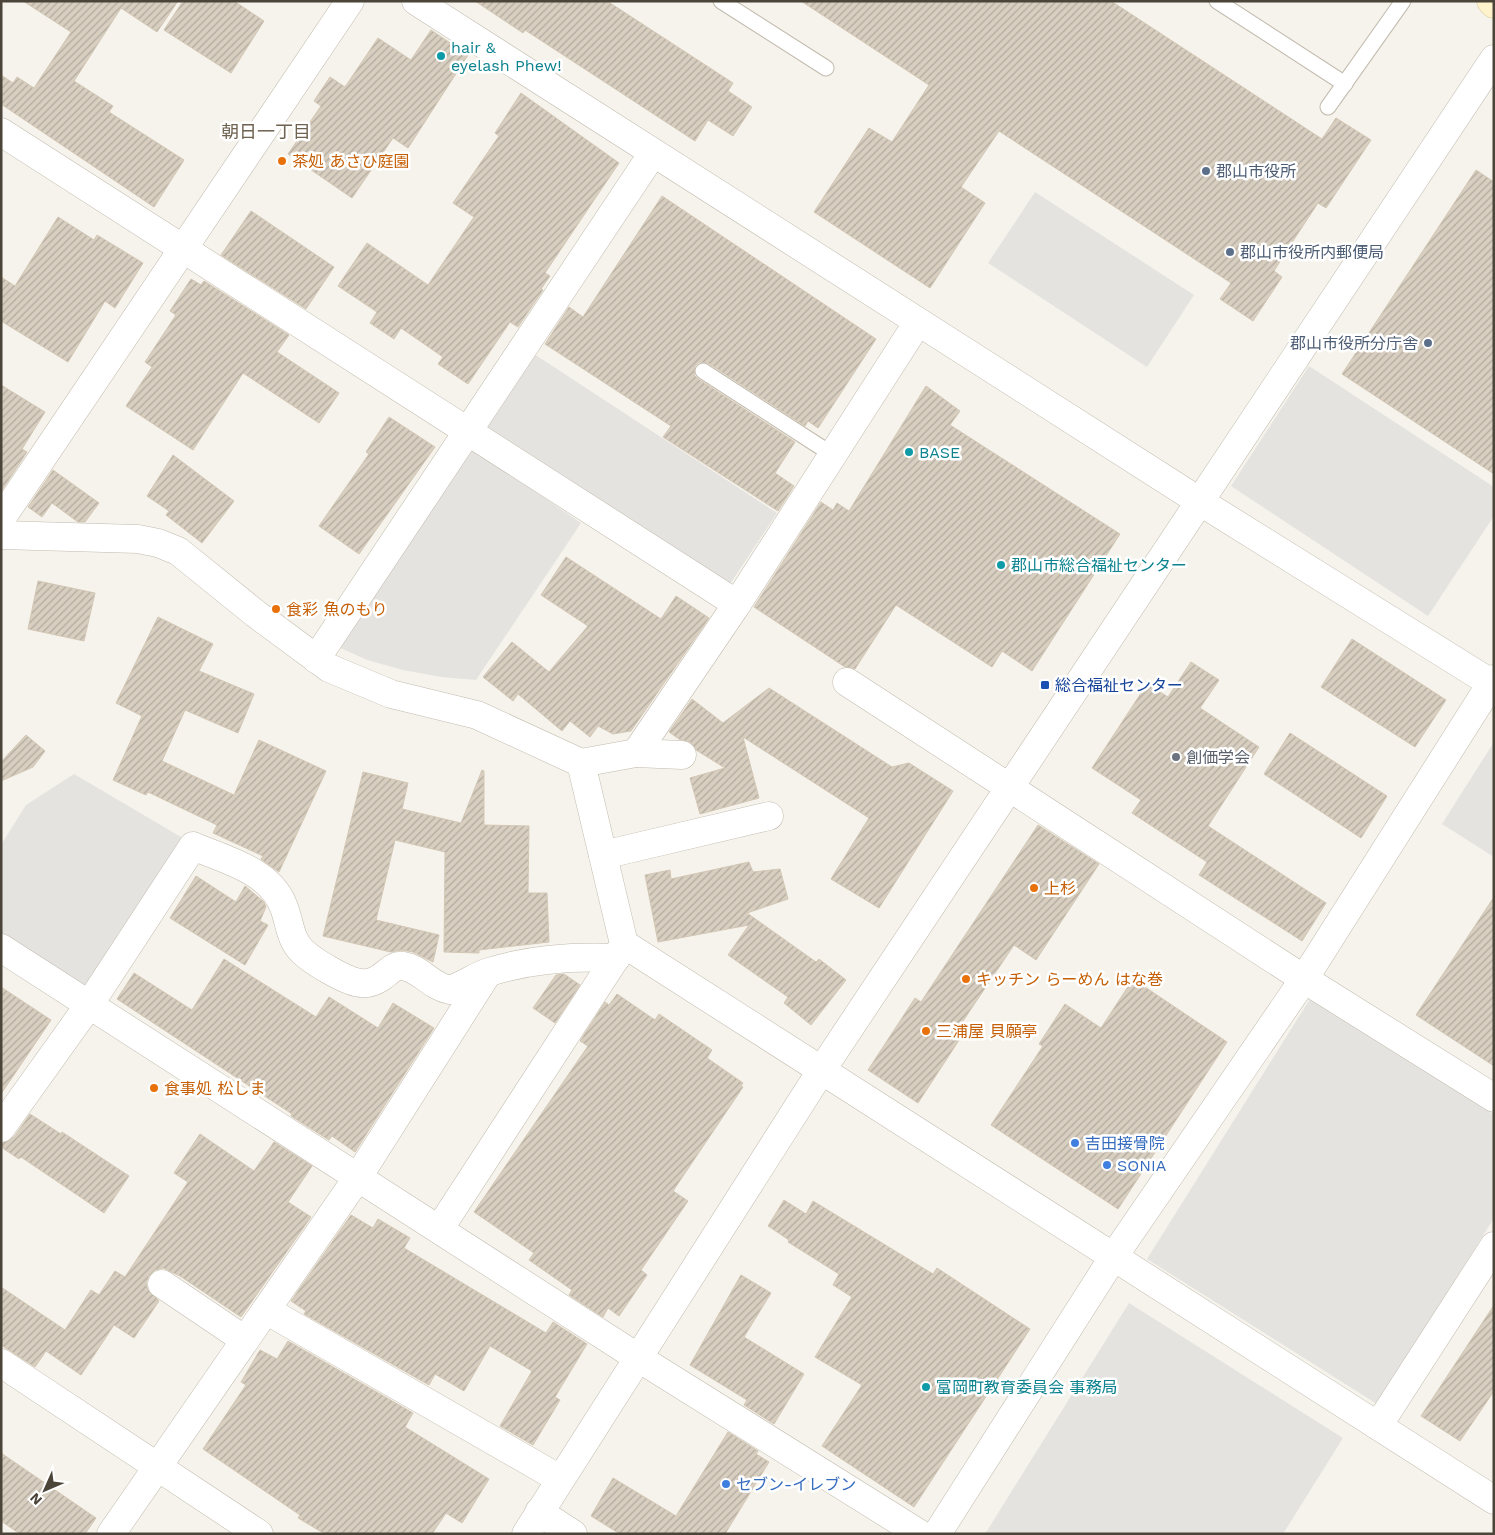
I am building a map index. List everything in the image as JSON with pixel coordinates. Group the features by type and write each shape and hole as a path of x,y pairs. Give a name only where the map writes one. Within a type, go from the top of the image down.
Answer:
{"street":[{"path":"1,519 350,1"},
{"path":"416,1 1199,501 1492,681 1304,979 1114,1256 937,1534"},
{"path":"573,1534 532,1523 637,1356 821,1072 1494,59"},
{"path":"1,132 182,250 467,429 738,604"},
{"path":"316,659 467,429 653,152"},
{"path":"636,753 738,604 918,322"},
{"path":"1,535 138,539 158,543 178,551 329,668 391,694 477,715 581,763 636,753 682,755"},
{"path":"847,682 1304,979 1494,1098"},
{"path":"440,1228 620,951 603,855 581,763"},
{"path":"603,855 769,816"},
{"path":"1,1128 90,1004 193,846 257,874 269,883 284,906 294,941 311,958 342,976 361,984 380,978 396,966 404,966 423,976 433,984 450,990 488,972 527,962 620,951 821,1072 1114,1256 1494,1500"},
{"path":"1,948 637,1356 920,1534"},
{"path":"112,1534 156,1466 358,1176 488,972"},
{"path":"1378,1426 1494,1246"},
{"path":"162,1284 245,1340"},
{"path":"266,1310 560,1479"},
{"path":"1,1363 259,1534"}],"lane":[{"path":"721,1 826,68"},
{"path":"1217,1 1345,84"},
{"path":"1328,107 1403,1"},
{"path":"703,371 833,455"}],"shaded area":[{"path":"1035,192 1194,295 1147,367 988,263"},
{"path":"534,354 777,513 726,590 484,430"},
{"path":"1309,366 1494,487 1494,516 1428,616 1231,486"},
{"path":"470,447 581,523 476,680 441,677 403,670 367,660 334,645"},
{"path":"1494,742 1494,857 1442,824"},
{"path":"74,774 186,840 87,990 1,935 1,845 26,805"},
{"path":"1310,999 1494,1115 1494,1218 1377,1404 1147,1259"},
{"path":"1129,1303 1343,1438 1283,1534 985,1534"}],"building":[{"path":"23,1 178,1 157,32 121,8 74,81 113,106 109,112 184,160 154,207 1,104 1,75 13,83 17,77 34,88 71,32"},
{"path":"183,1 234,1 264,21 231,73 164,30"},
{"path":"475,1 607,1 733,83 728,91 752,107 733,136 708,120 695,141 525,30 523,33"},
{"name":"郡山市役所","path":"801,1 1111,1 1322,139 1336,118 1371,140 1326,208 1318,203 1289,247 1274,271 1282,277 1253,321 1220,299 1231,283 999,131 961,187 985,203 930,288 814,212 869,128 892,142 929,85"},
{"path":"431,30 468,55 408,148 393,138 352,198 288,154 321,106 314,101 330,77 345,87 378,38 411,60"},
{"path":"521,93 619,163 545,273 550,276 541,289 543,290 518,327 510,322 468,384 438,364 443,357 401,328 394,339 370,323 377,312 338,286 367,243 428,285 474,217 453,203 499,136 495,133"},
{"name":"郡山市役所分庁舎","path":"1476,170 1494,182 1494,474 1342,374"},
{"path":"662,196 876,339 818,428 808,421 805,426 708,363 699,362 695,366 694,375 698,379 795,442 775,473 794,486 778,511 663,437 671,426 545,344 569,307 583,317"},
{"path":"251,211 334,267 306,309 221,255"},
{"path":"58,217 94,240 97,235 143,263 115,308 105,301 68,362 1,321 1,277 15,286"},
{"path":"191,279 201,285 204,281 289,335 277,352 339,393 319,423 243,373 193,450 126,406 152,367 145,362 176,315 170,311"},
{"path":"1,385 45,412 22,449 27,452 2,490"},
{"path":"926,386 960,411 950,425 1120,534 1032,671 1002,651 992,667 896,605 855,669 845,667 754,607 821,502 833,510 837,503 849,511"},
{"path":"389,417 435,447 359,554 319,526 369,454 366,452"},
{"path":"173,455 234,501 202,543 166,515 169,511 147,496"},
{"path":"53,470 99,503 85,522 78,522 52,503 42,517 28,507"},
{"path":"566,557 661,619 676,596 709,618 631,731 613,734 598,726 590,737 570,721 562,731 518,694 513,701 483,677 512,642 549,672 588,626 541,595"},
{"path":"38,581 95,593 84,641 28,629"},
{"path":"158,617 213,644 199,671 254,694 238,733 185,710 162,761 234,795 259,740 326,771 279,872 261,859 263,856 213,833 217,825 148,792 146,795 113,780 142,716 116,703"},
{"path":"1352,639 1446,700 1415,747 1321,687"},
{"name":"創価学会","path":"1191,662 1219,680 1200,708 1259,747 1208,826 1326,903 1302,941 1199,875 1207,862 1132,813 1141,800 1092,768 1147,684 1168,697"},
{"path":"769,688 892,767 909,763 953,791 879,908 831,879 869,818 743,737 759,798 700,814 690,778 725,768 696,750 690,742 679,739 669,732 692,699 723,723"},
{"path":"1290,733 1387,796 1361,838 1264,774"},
{"path":"26,735 45,751 33,767 1,781 1,762"},
{"path":"482,770 484,771 484,825 529,826 528,893 547,893 549,942 479,950 479,953 444,952 445,852 395,840 376,920 439,935 433,962 413,952 401,950 391,952 323,936 363,772 408,783 402,809 461,823"},
{"path":"1038,825 1099,864 1036,960 1014,945 959,1027 965,1031 918,1103 868,1070 915,998 921,1002"},
{"path":"749,862 753,872 780,869 788,899 747,913 816,962 819,959 846,980 811,1025 784,1003 788,997 728,955 749,925 658,942 645,875 670,870 671,879"},
{"path":"196,876 236,902 245,886 264,902 266,907 260,921 268,925 245,965 170,918"},
{"path":"1494,897 1494,1066 1416,1015"},
{"path":"224,959 316,1017 329,997 378,1028 393,1003 434,1028 355,1152 332,1136 329,1140 291,1116 292,1114 117,999 134,973 192,1010"},
{"path":"564,974 580,985 555,1023 533,1008 556,975"},
{"path":"1133,979 1227,1042 1118,1209 991,1125 1043,1046 1039,1044 1065,1004 1101,1028"},
{"path":"1,987 51,1020 1,1094"},
{"path":"617,994 655,1020 659,1014 712,1050 707,1058 743,1083 741,1086 743,1087 673,1191 688,1201 641,1270 647,1275 619,1316 608,1308 603,1317 569,1295 572,1290 529,1260 534,1253 474,1212 588,1046 580,1041 605,1002 609,1005"},
{"path":"30,1114 61,1134 62,1132 129,1176 104,1213 21,1157 19,1159 1,1147 1,1143 14,1137"},
{"path":"200,1134 254,1171 274,1142 312,1166 288,1202 311,1217 241,1317 180,1276 163,1268 155,1270 149,1276 146,1283 148,1290 159,1301 134,1338 114,1325 81,1375 46,1351 35,1367 1,1345 1,1287 65,1330 91,1290 99,1295 115,1271 125,1277 188,1182 174,1173"},
{"name":"富岡町教育委員会 事務局","path":"784,1200 806,1214 813,1201 933,1274 937,1268 1030,1329 914,1507 822,1446 862,1385 815,1357 852,1297 833,1285 839,1274 788,1242 789,1240 768,1226"},
{"path":"351,1215 373,1228 378,1219 410,1238 404,1248 546,1333 553,1322 587,1344 555,1397 560,1400 533,1445 500,1426 532,1371 490,1346 464,1391 435,1374 429,1385 304,1314 306,1311 291,1301"},
{"path":"741,1275 771,1293 744,1337 804,1374 774,1424 744,1405 747,1400 690,1365"},
{"path":"1494,1305 1494,1391 1460,1441 1421,1416"},
{"path":"288,1341 413,1413 405,1427 489,1479 462,1523 446,1513 432,1534 325,1534 298,1518 300,1515 203,1449 246,1385 241,1382 260,1350 277,1359"},
{"path":"728,1432 758,1451 756,1454 769,1462 725,1534 620,1534 591,1516 613,1478 676,1516"},
{"path":"1,1453 96,1518 85,1534 20,1534 1,1521"}],"place":[{"name":"hair & eyelash Phew!","path":"441,56"},
{"name":"茶処 あさひ庭園","path":"282,161"},
{"name":"郡山市役所","path":"1206,171"},
{"name":"郡山市役所内郵便局","path":"1230,252"},
{"name":"郡山市役所分庁舎","path":"1428,343"},
{"name":"BASE","path":"909,452"},
{"name":"郡山市総合福祉センター","path":"1001,565"},
{"name":"食彩 魚のもり","path":"276,609"},
{"name":"総合福祉センター","path":"1045,685"},
{"name":"創価学会","path":"1176,757"},
{"name":"上杉","path":"1034,888"},
{"name":"キッチン らーめん はな巻","path":"966,979"},
{"name":"三浦屋 貝願亭","path":"926,1031"},
{"name":"食事処 松しま","path":"154,1088"},
{"name":"吉田接骨院","path":"1075,1143"},
{"name":"SONIA","path":"1107,1165"},
{"name":"富岡町教育委員会 事務局","path":"926,1387"},
{"name":"セブン-イレブン","path":"726,1484"}],"district":[{"name":"朝日一丁目","path":"266,132"}]}
